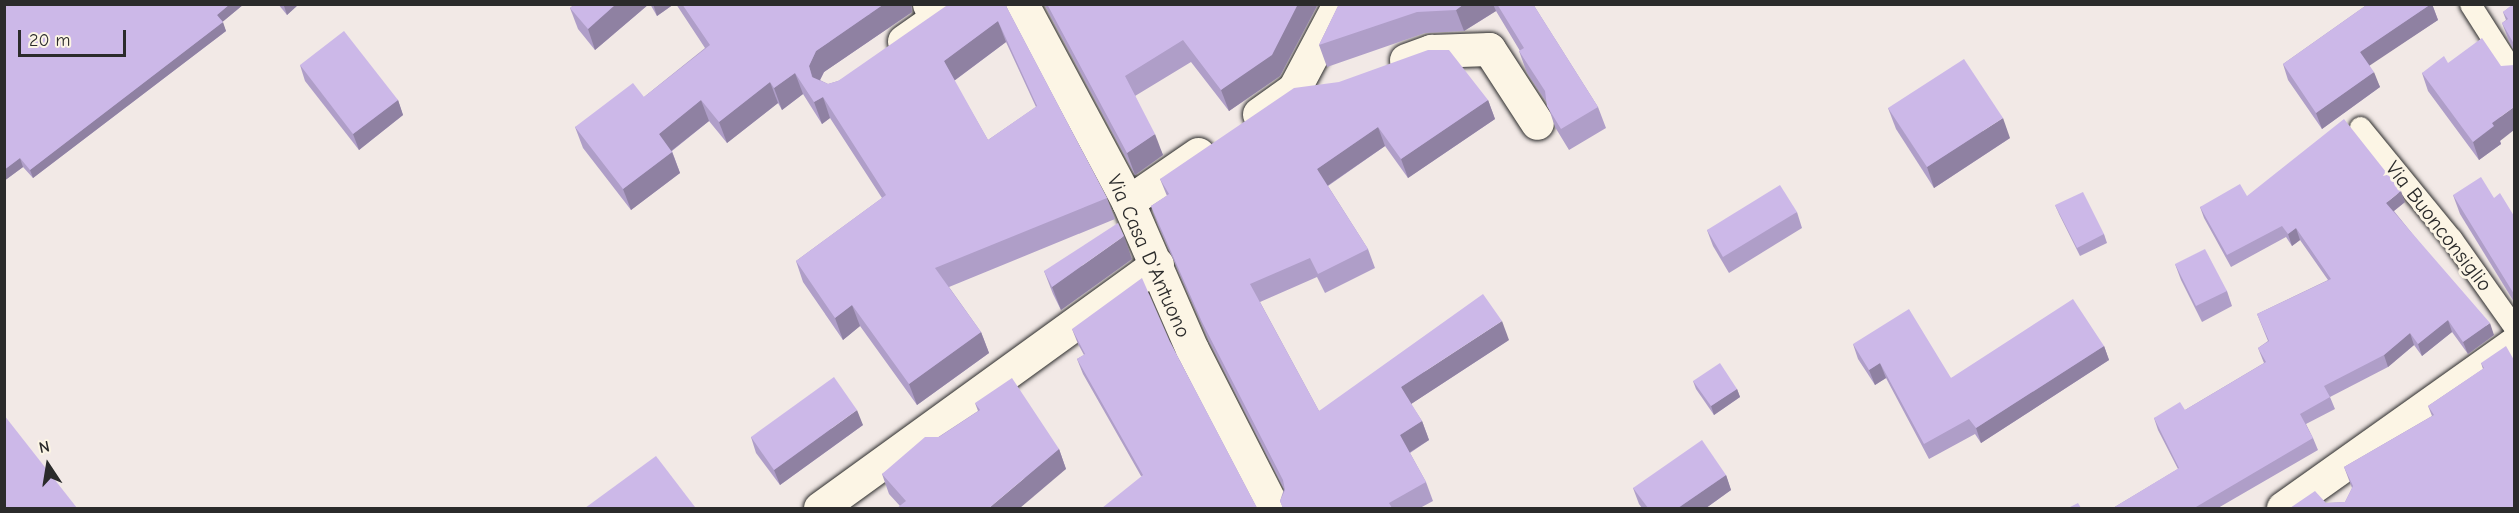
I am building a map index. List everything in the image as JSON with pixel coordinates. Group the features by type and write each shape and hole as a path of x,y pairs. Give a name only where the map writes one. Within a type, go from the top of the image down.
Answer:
{"street":[{"path":"881,56 937,18 929,4"},
{"name":"Via Casa D'Antuono","path":"1022,4 1128,202 1157,264 1192,349 1273,508"},
{"path":"1128,202 1294,89 1339,4"},
{"path":"1380,69 1431,51 1489,49 1537,123"},
{"path":"1294,89 1329,85"},
{"path":"820,508 1157,264"},
{"path":"2283,508 2325,481 2514,344"},
{"path":"2325,481 2342,508"}],"lane":[{"path":"2470,4 2514,73"},
{"name":"Via Buonconsiglio","path":"2360,127 2451,238 2514,327"}],"building":[{"path":"4,4 230,4 217,15 223,22 30,170 20,158 4,170"},
{"path":"575,4 616,4 588,29 570,8"},
{"path":"682,4 884,4 816,51 809,66 812,77 828,84 838,81 946,4 1005,4 1107,198 935,268 981,332 909,384 852,305 835,318 796,261 886,195 823,97 814,102 795,73 774,88 770,82 719,122 701,100 659,134 672,152 623,189 575,127 633,83 644,97 710,45","holes":["998,21 1037,106 988,140 944,61"]},
{"path":"1047,4 1298,4 1272,55 1221,90 1183,40 1125,76 1155,134 1127,153"},
{"path":"1339,4 1464,4 1456,10 1417,12 1319,45"},
{"path":"1497,4 1533,4 1598,107 1561,129 1547,106 1545,91 1519,51 1524,48"},
{"path":"2368,4 2431,4 2360,52 2374,72 2316,113 2283,64"},
{"path":"2513,4 2514,44 2502,23 2508,19 2503,12"},
{"path":"344,31 398,100 353,134 300,65"},
{"path":"2482,38 2501,66 2514,65 2514,107 2492,123 2494,126 2473,142 2422,73 2444,56 2448,63"},
{"path":"1428,50 1449,50 1488,100 1401,159 1378,127 1317,169 1368,249 1318,274 1310,258 1250,284 1319,411 1483,294 1502,321 1401,387 1422,421 1400,435 1426,482 1389,503 1392,508 1283,508 1280,501 1285,490 1283,480 1202,322 1151,206 1169,194 1160,179 1294,88 1339,82"},
{"path":"1964,59 2003,118 1927,167 1888,108"},
{"path":"2344,119 2401,191 2386,203 2490,323 2463,342 2448,320 2418,344 2410,333 2384,355 2324,386 2330,397 2300,414 2313,438 2196,508 2113,508 2179,468 2154,418 2180,402 2185,410 2266,362 2258,348 2269,341 2257,314 2331,279 2296,228 2288,234 2282,226 2227,255 2200,207 2240,184 2247,196"},
{"path":"2481,177 2494,198 2500,193 2514,216 2514,294 2453,195"},
{"path":"1780,185 1797,212 1723,257 1707,230"},
{"path":"2083,192 2104,234 2077,248 2055,205"},
{"path":"1118,223 1124,236 1052,287 1044,271"},
{"path":"2205,249 2227,291 2196,306 2175,264"},
{"path":"1142,278 1170,342 1257,508 1102,508 1143,475 1077,359 1085,354 1072,329"},
{"path":"2073,299 2104,346 1976,428 1969,419 1924,444 1880,363 1869,370 1853,344 1909,309 1951,378"},
{"path":"2506,346 2514,360 2514,508 2290,508 2315,491 2326,503 2345,502 2353,486 2344,467 2434,415 2428,406 2484,368 2481,363"},
{"path":"1720,363 1737,389 1711,406 1693,381"},
{"path":"834,377 857,410 774,470 751,437"},
{"path":"1012,378 1059,449 989,508 897,508 906,501 882,474 925,437 939,437 980,410 975,403"},
{"path":"4,415 77,508 4,508"},
{"path":"1702,440 1726,475 1678,508 1648,508 1633,488"},
{"path":"656,456 695,507 585,508"},
{"path":"2078,503 2081,508 2068,508"}]}
